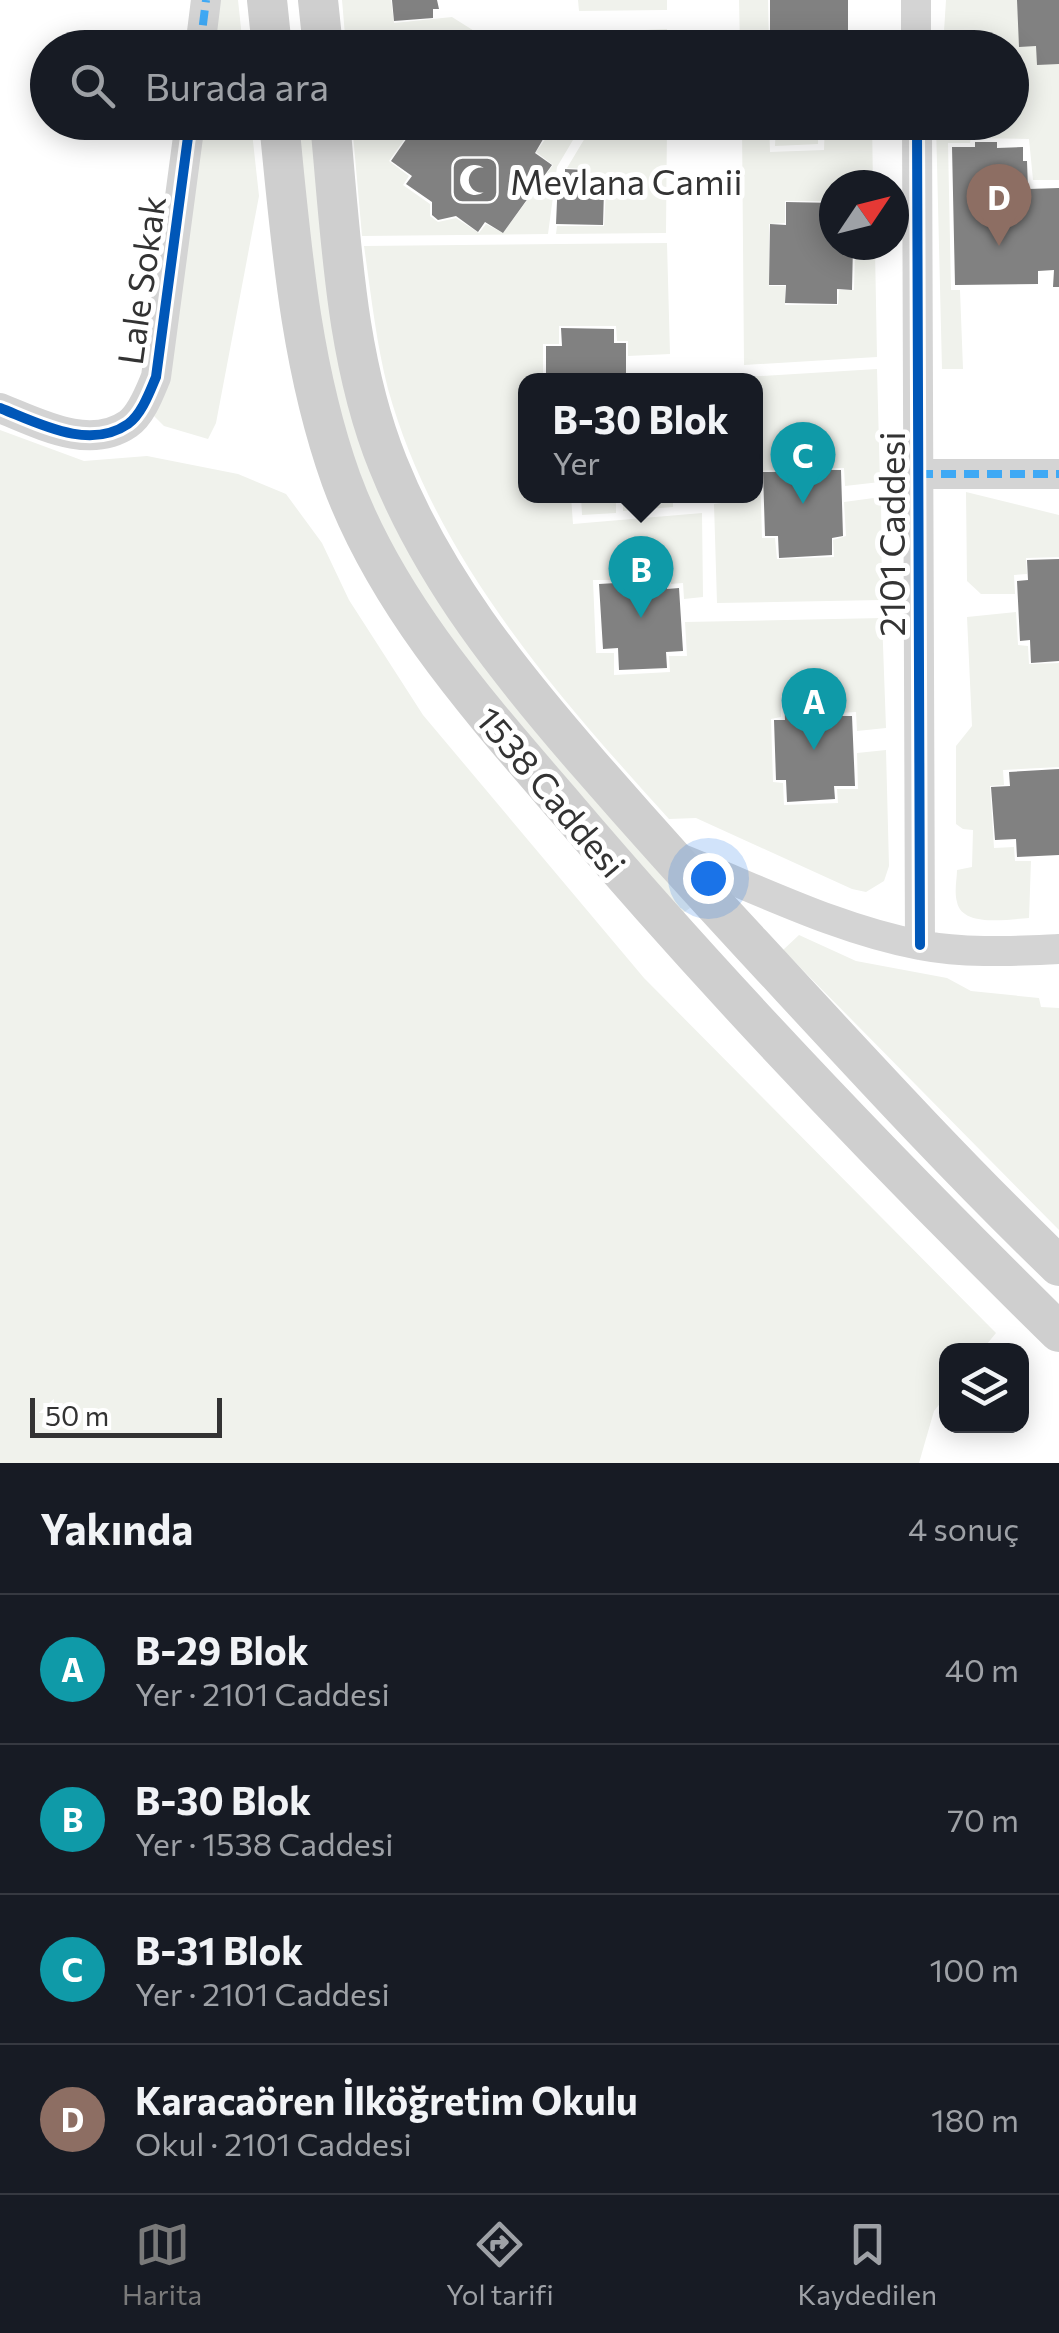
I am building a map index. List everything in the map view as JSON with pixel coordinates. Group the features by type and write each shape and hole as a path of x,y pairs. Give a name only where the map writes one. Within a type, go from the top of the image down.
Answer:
{"main road":[{"path":"268,0 270,30"},
{"path":"318,0 320,30"},
{"name":"1538 Caddesi","path":"282,140 298,306 325,430 356,515 406,604 478,705 668,926 969,1244 1059,1332"},
{"name":"1538 Caddesi","path":"332,140 346,276 370,410 387,461 442,574 472,620 563,734 666,853 956,1163 1059,1266"}],"street":[{"path":"202,30 206,0"},
{"path":"916,0 916,30"},
{"name":"Lale Sokak","path":"0,408 82,436 129,424 145,402 156,376 188,140"},
{"name":"2101 Caddesi","path":"917,140 920,945"},
{"path":"918,474 1059,474"},
{"path":"666,853 852,926 920,945 954,950 1059,949"}],"shaded area":[{"path":"212,0 238,0 241,30 208,30"},
{"path":"342,0 391,0 394,23 452,17 473,30 345,30"},
{"path":"578,0 667,0 667,10 579,11"},
{"path":"739,0 768,0 769,30 740,30"},
{"path":"946,0 1059,0 1059,180 1033,180 1029,30 944,30"},
{"path":"192,140 253,140 259,196 216,423 208,439 164,426 147,409"},
{"path":"299,140 316,140 364,443 694,905 679,916 450,642 381,529 342,427 317,318"},
{"path":"354,140 404,140 389,161 409,176 403,185 430,204 430,216 438,222 456,218 479,233 486,224 503,233 553,165 536,152 545,140 573,140 557,167 548,234 362,236"},
{"path":"584,140 667,140 666,233 556,234 557,226 604,226 606,190 599,189 599,176 587,175 586,169 567,168"},
{"path":"742,140 770,140 770,152 824,150 824,140 872,140 873,170 819,170 819,201 785,201 785,223 769,224 769,286 785,286 785,305 838,305 839,290 854,290 855,260 875,260 877,357 744,365"},
{"path":"775,140 818,140 818,144 775,146"},
{"path":"936,140 971,140 948,143 951,290 960,290 963,369 942,369"},
{"path":"667,243 670,354 628,356 628,341 617,341 616,326 559,326 559,344 543,344 543,373 518,373 518,503 572,503 573,524 702,513 703,597 684,599 683,583 671,584 671,559 612,563 611,580 593,580 596,653 614,653 614,675 670,672 669,656 687,656 685,622 882,618 886,728 857,731 856,712 839,713 839,694 781,696 781,717 771,719 773,782 783,783 784,805 838,803 837,789 858,789 857,753 886,750 889,866 884,881 866,892 852,889 696,818 669,819 583,722 503,619 467,565 409,451 388,389 364,246"},
{"path":"877,369 880,482 845,486 844,468 829,468 829,449 776,451 775,470 763,471 763,376"},
{"path":"0,430 84,461 147,456 238,474 286,494 322,543 349,600 423,715 644,978 996,1333 988,1343 939,1343 939,1405 919,1463 0,1463"},
{"path":"966,492 1059,515 1059,557 1026,558 1027,574 1014,575 1015,594 981,594 967,581"},
{"path":"881,497 882,600 717,603 714,504 761,503 762,538 775,538 777,559 834,557 833,540 846,536 844,502"},
{"path":"581,503 616,503 616,513 582,515"},
{"path":"623,503 673,503 673,507 623,511"},
{"path":"1016,612 1018,645 1028,646 1029,664 1059,663 1059,767 1003,770 1004,785 990,786 994,848 1014,847 1015,861 1031,861 1029,918 977,919 961,910 956,894 957,870 972,867 973,830 956,824 956,746 972,726 967,617"},
{"path":"799,935 856,961 947,978 971,991 1039,998 1041,1007 1059,1008 1059,1230 783,950"}],"building":[{"path":"392,0 437,0 439,9 433,9 433,18 394,21"},
{"path":"770,0 848,0 848,30 770,30"},
{"path":"1017,0 1059,0 1059,64 1037,65 1036,46 1029,46 1029,30 1018,30"},
{"name":"Mevlana Camii","path":"406,140 543,140 535,153 552,165 503,233 485,222 478,232 456,216 438,220 432,215 432,202 406,184 412,176 391,161"},
{"path":"975,142 997,142 997,148 1023,147 1028,189 1059,188 1059,287 1053,287 1054,270 1038,271 1038,284 955,285 952,147 975,147"},
{"path":"565,169 586,170 585,176 598,176 598,190 604,190 603,225 556,224 558,178 565,178"},
{"path":"786,202 819,203 819,260 853,260 852,290 837,289 837,304 785,303 786,285 769,285 770,224 786,225"},
{"path":"561,328 614,329 614,343 626,343 626,373 546,373 546,346 562,346"},
{"path":"827,452 827,470 841,470 843,536 832,538 832,555 779,558 778,536 765,536 763,472 778,472 778,454"},
{"path":"1059,559 1059,661 1031,663 1030,640 1020,641 1017,581 1028,580 1027,560"},
{"path":"666,566 667,589 679,588 683,651 666,652 667,668 619,670 618,648 603,649 599,584 616,583 616,569"},
{"path":"836,697 837,716 852,716 855,786 834,786 835,799 787,802 786,780 776,780 774,720 785,720 784,699"},
{"path":"1059,769 1059,855 1017,857 1016,839 995,840 991,787 1010,786 1009,772"}],"marked path":[{"path":"202,30 206,0"},
{"path":"918,474 1059,474"}],"cycle path":[{"path":"0,408 80,435 113,432 133,420 156,377 188,140"},
{"path":"917,140 920,945"}],"place":[{"name":"Mevlana Camii","path":"475,180"},
{"name":"Karacaören İlköğretim Okulu","path":"999,246"},
{"name":"B-31 Blok","path":"803,504"},
{"name":"B-30 Blok","path":"641,618"},
{"name":"B-29 Blok","path":"814,750"}]}
